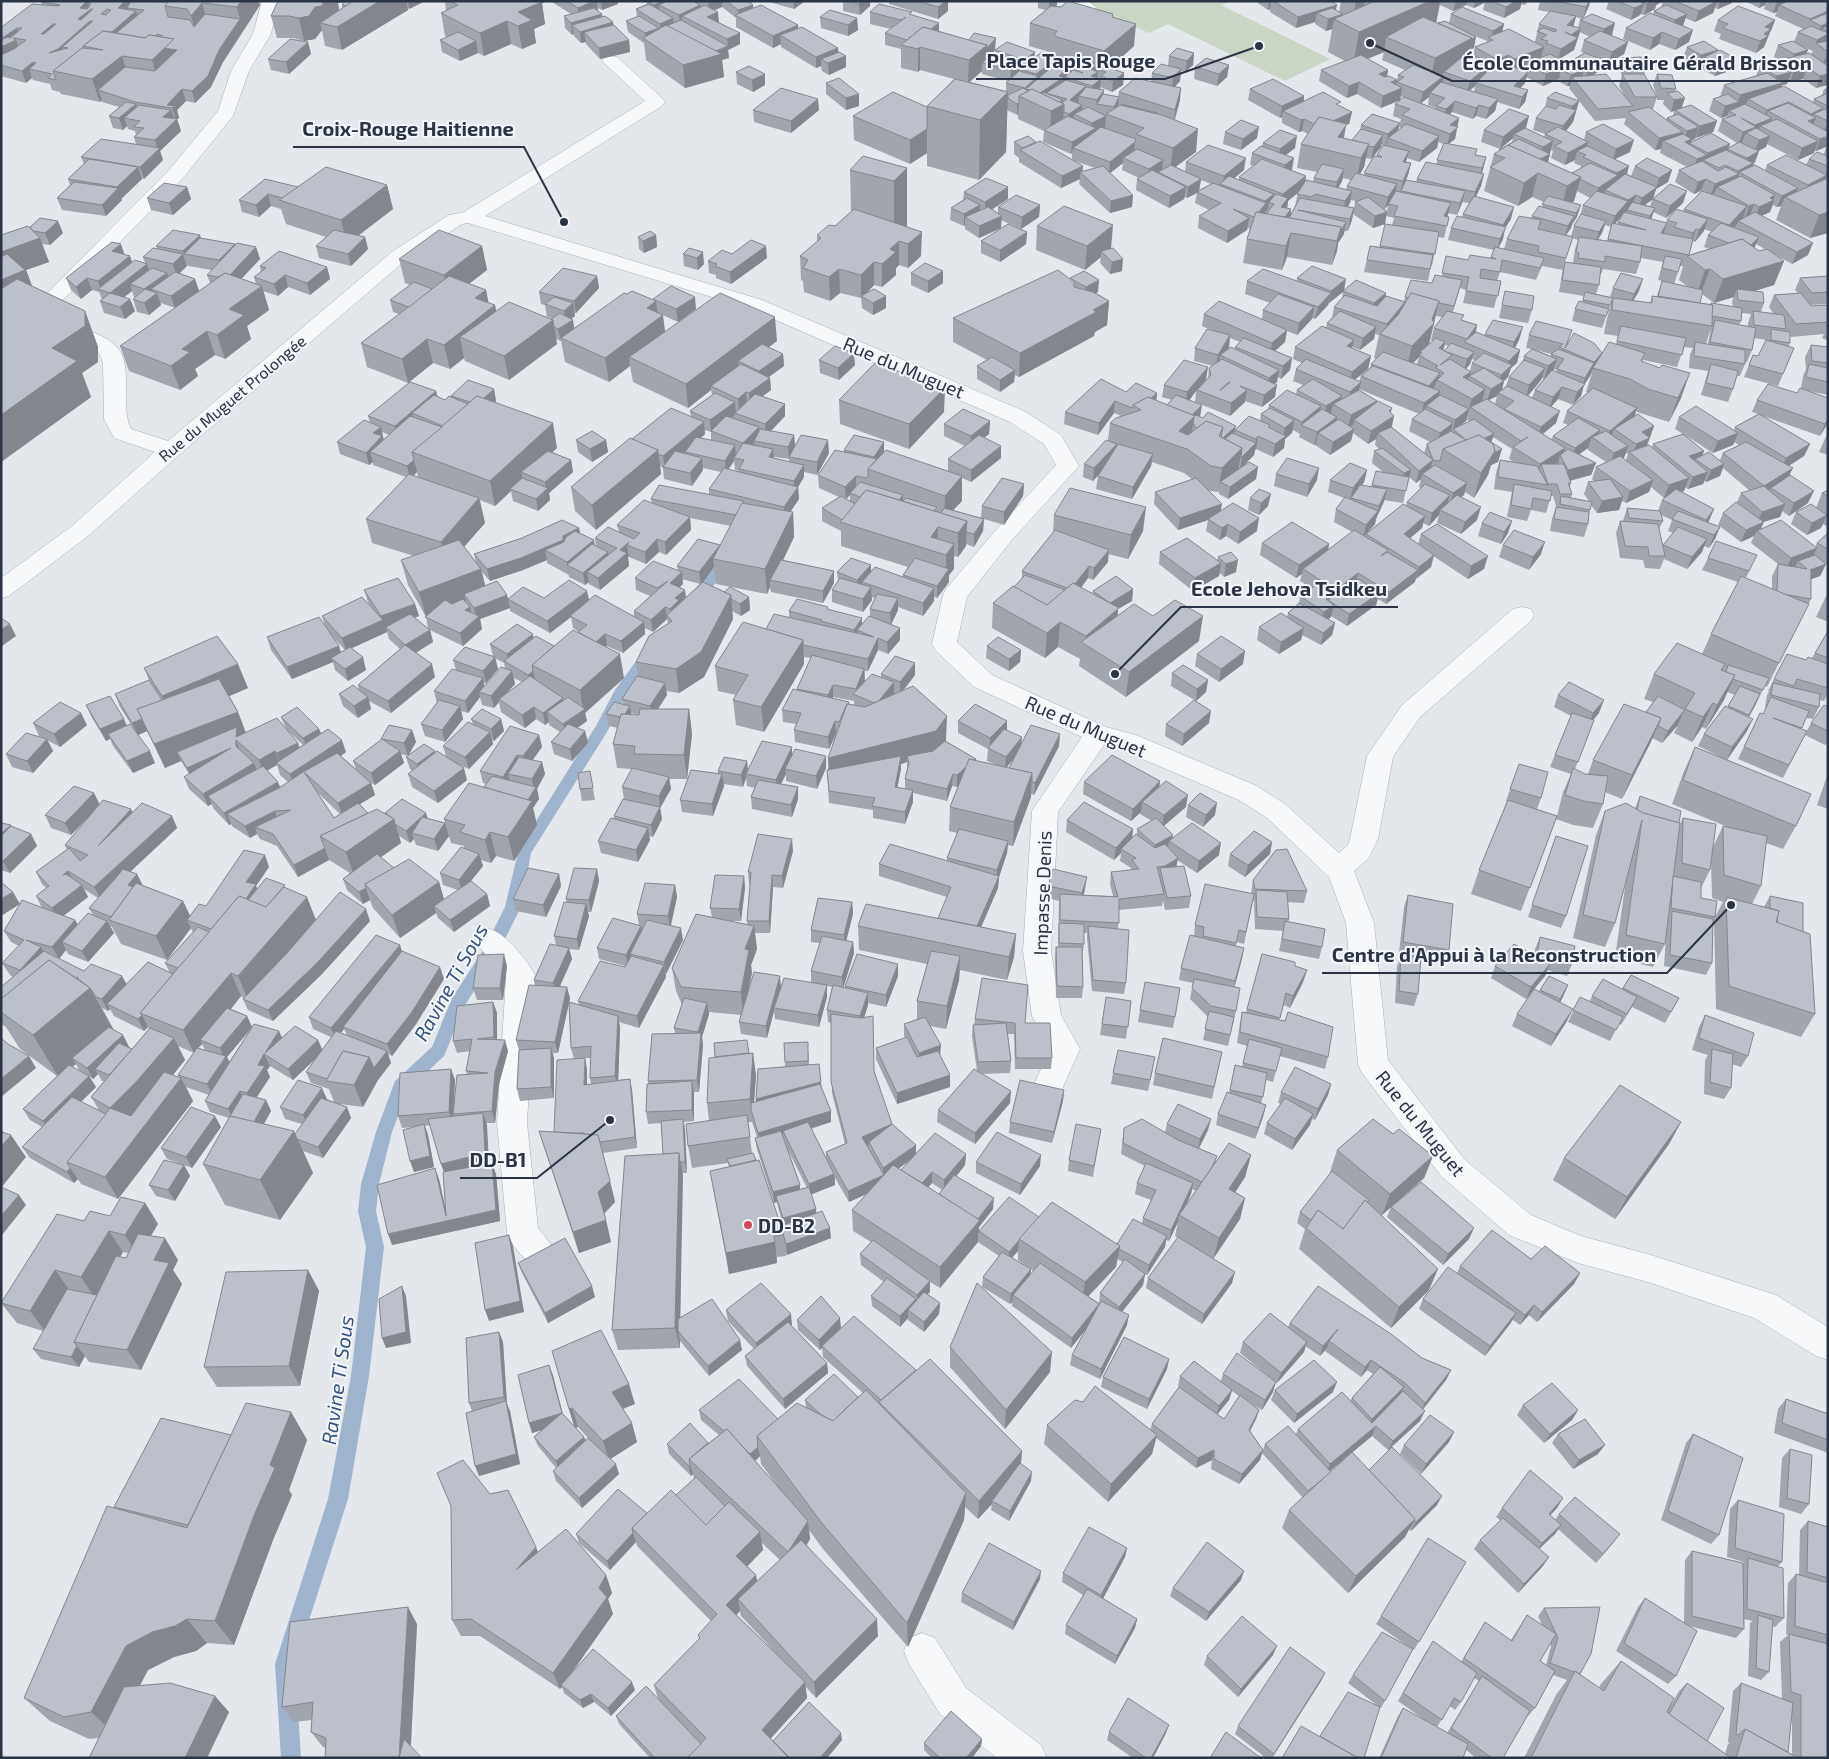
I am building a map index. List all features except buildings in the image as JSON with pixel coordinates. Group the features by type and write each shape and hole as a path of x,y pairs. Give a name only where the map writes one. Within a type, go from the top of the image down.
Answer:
{"street":[{"path":"171,450 122,433 115,419 114,363 108,350 94,340 50,321 42,309 176,174 227,112 240,71 262,34 270,1"},
{"path":"1077,1 1094,15 1125,29"},
{"name":"Rue du Muguet Prolongée","path":"1,590 80,531 171,450 400,256 456,219 469,217 656,102 612,61"},
{"name":"Rue du Muguet","path":"469,217 755,304 1018,417 1053,440 1068,466 1002,536 955,595 944,644 983,681 1098,734 1128,742 1248,793 1276,811 1341,871 1360,923 1373,1064 1453,1168 1520,1225 1578,1249 1651,1269 1764,1306 1828,1345"},
{"path":"1338,868 1359,851 1370,814 1380,756 1410,711 1522,615"},
{"name":"Impasse Denis","path":"1047,1089 1065,1049 1048,1016 1037,951 1045,811 1098,734"},
{"path":"490,940 521,975 512,1124 522,1233 539,1253"},
{"path":"922,1651 954,1701 1028,1758"}],"green space":[{"path":"1088,1 1233,1 1221,5 1330,59 1285,81 1168,24 1149,33 1104,13"}],"waterway":[{"name":"Ravine Ti Sous","path":"695,599 718,571 725,557"},
{"name":"Ravine Ti Sous","path":"291,1758 285,1664 338,1499 360,1376 375,1247 367,1211 370,1184 384,1132 401,1086 438,1051 458,1003 490,953 513,907 524,852 602,728 620,693 649,653"}],"place":[{"name":"École Communautaire Gérald Brisson","path":"1370,43"},
{"name":"Place Tapis Rouge","path":"1259,46"},
{"name":"Croix-Rouge Haitienne","path":"564,222"},
{"name":"Ecole Jehova Tsidkeu","path":"1115,674"},
{"name":"Centre d'Appui à la Reconstruction","path":"1731,905"},
{"name":"DD-B1","path":"610,1120"},
{"name":"DD-B2","path":"748,1225"}]}
